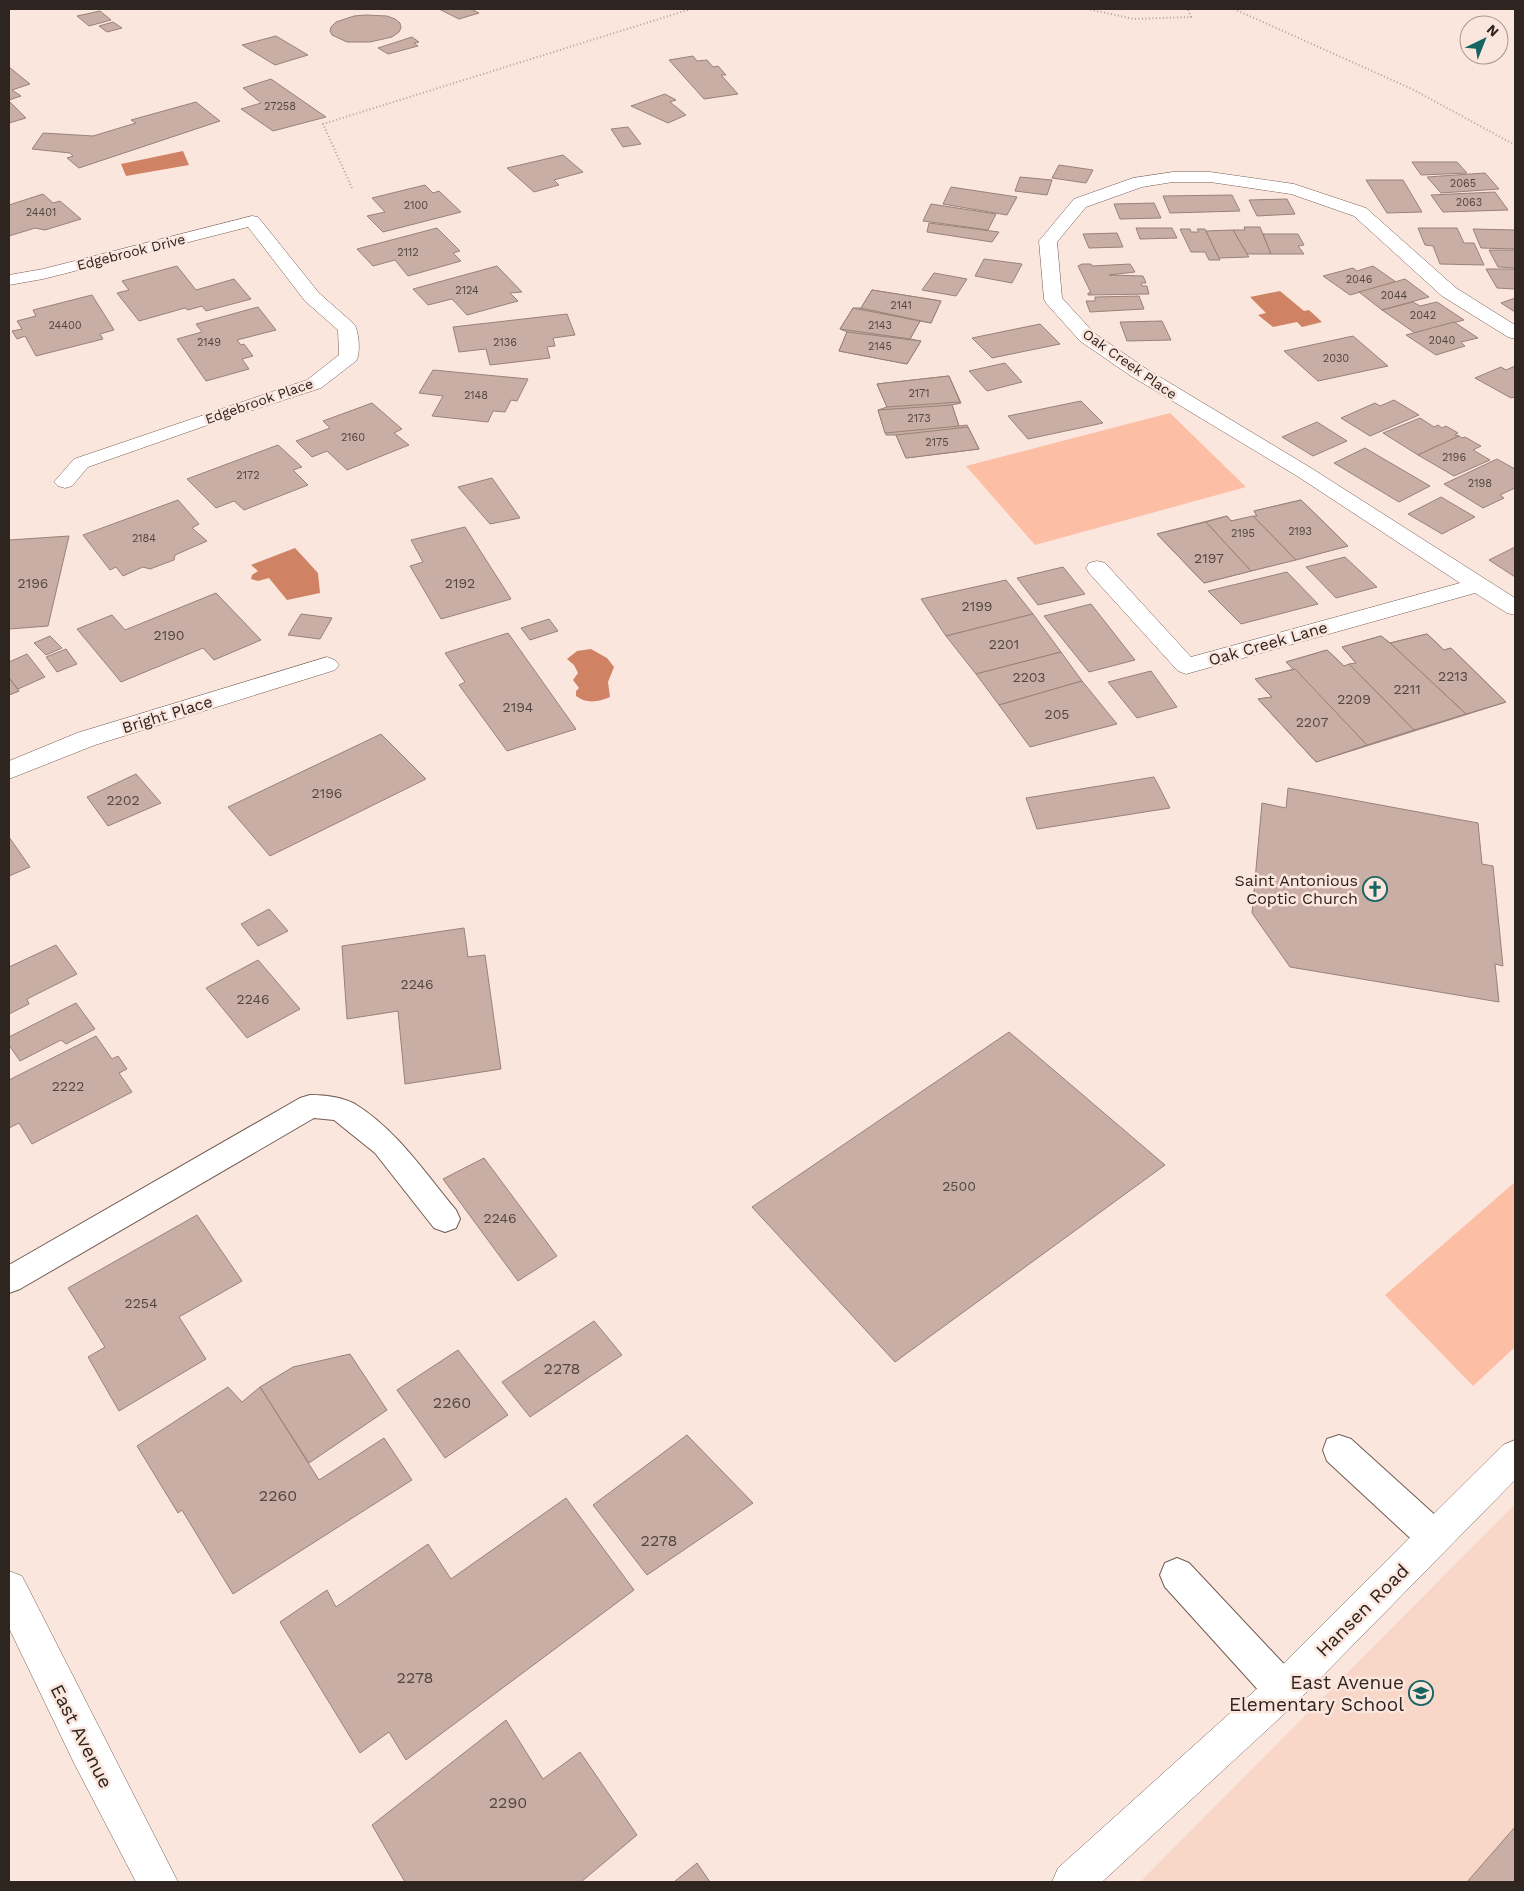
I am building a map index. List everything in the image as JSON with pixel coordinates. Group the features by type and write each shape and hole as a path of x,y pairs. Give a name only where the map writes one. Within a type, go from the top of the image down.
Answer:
{"street":[{"name":"Oak Creek Place","path":"1515,333 1449,292 1360,212 1294,189 1210,177 1173,177 1139,182 1080,203 1048,241 1053,299 1087,337 1138,372 1304,472 1515,608"},
{"name":"Edgebrook Drive","path":"9,280 43,274 252,221"},
{"name":"Edgebrook Place","path":"65,482 81,463 314,384 349,357 347,328 312,297 252,221"},
{"name":"Oak Creek Lane","path":"1098,568 1186,666 1477,585"},
{"name":"Bright Place","path":"9,771 86,739 328,665"},
{"name":"Hansen Road","path":"1072,1882 1283,1690 1515,1456"},
{"name":"East Avenue","path":"9,1589 83,1740 158,1882"}],"lane":[{"path":"9,1280 310,1106 328,1107 344,1112 385,1145 445,1220"},
{"path":"1339,1450 1434,1537"},
{"path":"1176,1575 1283,1690"}],"path":[{"path":"352,188 323,124 691,9"},
{"path":"1087,9 1134,19 1191,17 1188,9"},
{"path":"1234,9 1331,51 1480,123 1515,145"}],"shaded area":[{"path":"183,151 189,165 126,176 121,164"},
{"path":"1280,291 1304,311 1309,310 1322,322 1302,327 1297,322 1273,327 1258,315 1266,313 1250,297"},
{"path":"1170,413 1246,487 1035,545 966,466"},
{"path":"295,548 318,573 320,593 287,600 269,578 258,581 251,579 252,575 258,571 251,565"},
{"path":"591,649 607,658 614,667 608,682 610,697 593,701 580,699 576,696 576,691 579,688 573,680 578,673 574,665 567,659 577,651"},
{"path":"1515,1182 1515,1347 1473,1386 1385,1295"},
{"name":"East Avenue Elementary School","path":"1515,1504 1515,1882 1140,1882"}],"building":[{"path":"439,9 471,9 479,13 459,19"},
{"path":"100,11 111,20 89,26 77,16"},
{"path":"354,16 387,16 400,23 401,28 392,37 370,42 347,42 332,35 331,27 336,22"},
{"path":"113,22 122,28 107,32 99,26"},
{"path":"276,36 308,55 275,65 242,45"},
{"path":"412,37 419,42 414,43 418,46 388,54 378,48"},
{"path":"693,56 697,61 707,60 713,67 718,66 726,75 721,75 738,94 704,99 669,60"},
{"path":"9,67 30,84 12,90 21,96 9,100"},
{"path":"271,79 326,117 273,131 241,109 261,103 243,88"},
{"path":"665,94 676,100 670,102 686,115 668,123 631,106"},
{"path":"9,101 26,118 9,123"},
{"path":"196,102 220,121 79,168 67,158 73,156 70,153 32,149 43,133 93,136 136,123 131,120"},
{"path":"628,127 641,144 623,147 611,129"},
{"path":"563,155 583,172 554,180 559,185 534,192 507,168"},
{"path":"1412,162 1457,162 1467,173 1421,175"},
{"path":"1059,165 1093,170 1086,183 1052,178"},
{"path":"1485,173 1499,189 1441,193 1427,177"},
{"path":"1020,177 1052,180 1047,195 1015,191"},
{"path":"1366,180 1403,180 1422,212 1387,213"},
{"path":"425,185 433,193 439,191 461,212 383,232 367,216 385,212 372,198"},
{"path":"951,187 1017,197 1007,215 943,204"},
{"path":"1495,192 1508,210 1443,212 1431,195"},
{"path":"43,194 53,203 60,201 81,219 45,230 35,228 9,236 9,205"},
{"path":"1232,195 1240,211 1170,213 1163,196"},
{"path":"1287,199 1295,214 1257,216 1249,200"},
{"path":"1154,203 1161,218 1120,219 1114,204"},
{"path":"931,204 996,214 988,230 923,221"},
{"path":"929,223 999,232 992,242 927,232"},
{"path":"1244,227 1260,227 1271,254 1247,254 1233,230 1245,230"},
{"path":"437,228 460,251 453,253 461,261 408,276 395,260 373,266 357,249"},
{"path":"1136,228 1172,228 1177,238 1140,239"},
{"path":"1418,228 1457,228 1464,243 1474,243 1484,265 1440,264 1433,246 1425,245"},
{"path":"1180,229 1190,229 1191,232 1199,232 1197,229 1205,229 1220,260 1209,260 1205,252 1191,252"},
{"path":"1473,229 1515,230 1515,249 1481,248"},
{"path":"1233,230 1249,257 1219,258 1206,231"},
{"path":"1117,233 1123,247 1089,248 1083,234"},
{"path":"1263,234 1298,234 1304,245 1298,246 1304,254 1271,254"},
{"path":"1489,250 1515,250 1515,268 1498,267"},
{"path":"984,259 1022,264 1012,283 975,276"},
{"path":"1091,264 1092,266 1130,264 1135,272 1109,275 1143,276 1146,283 1141,283 1142,286 1147,286 1149,294 1088,295 1088,293 1091,293 1078,266"},
{"path":"177,266 196,290 234,279 251,299 206,311 202,306 188,310 185,308 139,321 117,293 129,290 122,281"},
{"path":"497,266 522,292 510,293 518,301 467,315 452,299 428,305 413,289"},
{"path":"1373,266 1396,282 1350,295 1323,276 1353,268 1357,271"},
{"path":"1486,269 1515,269 1515,289 1497,288"},
{"path":"934,273 967,279 956,296 922,290"},
{"path":"1405,279 1429,297 1382,310 1359,292"},
{"path":"872,290 941,301 931,323 920,321 910,339 921,341 907,364 839,351 847,332 840,329 853,308 861,308"},
{"path":"872,290 941,301 931,323 861,308"},
{"path":"92,295 114,330 100,334 103,339 36,356 25,336 17,339 12,331 22,329 17,321 36,316 33,310"},
{"path":"1139,296 1144,309 1090,312 1086,301 1095,301 1095,297"},
{"path":"1515,298 1515,312 1501,303"},
{"path":"1413,302 1420,306 1437,302 1464,320 1415,333 1382,310"},
{"path":"258,307 276,330 237,340 241,345 244,344 253,356 242,359 249,369 206,381 177,339 202,332 196,324"},
{"path":"853,308 920,321 910,339 840,329"},
{"path":"567,314 575,335 553,338 555,346 547,347 550,358 490,365 486,349 459,352 453,327"},
{"path":"1162,321 1171,340 1127,341 1120,322"},
{"path":"1454,322 1478,338 1461,342 1465,346 1436,355 1406,335"},
{"path":"1040,324 1060,344 992,358 972,338"},
{"path":"847,332 921,341 907,364 839,351"},
{"path":"1353,336 1388,366 1318,381 1284,351"},
{"path":"1005,363 1022,382 987,391 969,371"},
{"path":"1515,366 1515,397 1511,398 1475,378 1501,367 1506,370"},
{"path":"433,370 528,379 517,401 511,400 505,412 493,411 488,422 432,416 443,396 419,393"},
{"path":"949,376 961,403 952,405 959,426 967,425 979,449 906,458 896,435 886,435 878,410 887,407 877,384"},
{"path":"949,376 960,402 887,407 877,384"},
{"path":"1394,400 1419,415 1370,436 1341,418 1375,403 1380,406"},
{"path":"1081,401 1103,423 1028,439 1008,416"},
{"path":"372,403 402,429 394,433 409,445 347,470 327,451 312,457 296,441 330,428 323,421"},
{"path":"952,405 959,426 885,433 878,410"},
{"path":"1420,418 1434,427 1438,425 1442,428 1446,426 1458,433 1455,435 1459,436 1418,455 1383,433"},
{"path":"1317,422 1347,441 1313,456 1282,437"},
{"path":"968,427 979,449 906,458 896,435"},
{"path":"1459,436 1465,437 1481,446 1473,450 1490,460 1454,476 1418,455"},
{"path":"278,445 302,467 293,470 308,485 244,510 234,501 216,508 187,479"},
{"path":"1365,448 1430,486 1399,502 1334,463"},
{"path":"1497,459 1515,469 1515,488 1500,495 1504,498 1483,508 1444,484"},
{"path":"492,478 520,518 490,524 458,487"},
{"path":"1441,497 1475,517 1442,534 1408,514"},
{"path":"178,500 199,524 192,528 207,541 175,555 174,560 150,569 143,567 123,576 116,567 110,570 83,535"},
{"path":"1301,500 1348,546 1204,583 1157,534 1227,516 1231,521 1257,516 1254,511"},
{"path":"1301,500 1348,546 1296,560 1253,516 1257,516 1254,511"},
{"path":"1227,516 1231,521 1253,516 1296,560 1251,571 1206,522"},
{"path":"1206,522 1251,571 1204,583 1157,534"},
{"path":"465,527 511,599 441,619 410,566 423,562 411,540"},
{"path":"69,536 48,626 9,629 9,540"},
{"path":"1515,547 1515,577 1489,560"},
{"path":"1345,557 1377,587 1336,598 1306,567"},
{"path":"1063,567 1085,594 1038,605 1017,578"},
{"path":"1287,572 1318,604 1241,624 1208,591"},
{"path":"1006,580 1033,614 946,636 921,599"},
{"path":"216,593 261,640 214,660 203,648 121,682 77,629 112,615 125,630"},
{"path":"1091,604 1135,660 1089,672 1044,616"},
{"path":"301,614 332,618 320,639 288,635"},
{"path":"1033,614 1061,652 976,674 946,636"},
{"path":"549,619 558,631 530,640 521,628"},
{"path":"508,633 576,729 507,751 459,685 465,682 445,653"},
{"path":"1427,634 1444,650 1451,648 1506,702 1316,762 1258,699 1272,697 1255,679 1295,669 1286,662 1327,650 1344,666 1356,663 1342,647 1381,636 1390,643"},
{"path":"1427,634 1444,650 1451,648 1506,702 1466,714 1390,643"},
{"path":"50,636 62,648 46,655 34,643"},
{"path":"1381,636 1466,714 1414,730 1349,664 1356,663 1342,647"},
{"path":"66,649 77,664 57,672 46,657"},
{"path":"1327,650 1344,666 1349,664 1414,730 1367,745 1286,662"},
{"path":"1061,652 1082,681 999,705 976,674"},
{"path":"27,654 45,677 18,689 9,678 9,662"},
{"path":"1295,669 1367,745 1316,762 1258,699 1272,697 1255,679"},
{"path":"1151,671 1177,707 1137,718 1108,682"},
{"path":"9,678 19,691 9,695"},
{"path":"9,678 19,691 9,695"},
{"path":"1082,681 1117,724 1030,747 999,705"},
{"path":"381,734 426,779 270,856 228,807"},
{"path":"136,774 161,803 108,826 87,797"},
{"path":"1154,777 1170,808 1037,829 1026,798"},
{"name":"Saint Antonious Coptic Church","path":"1288,788 1478,823 1482,864 1493,866 1503,966 1495,964 1499,1002 1290,967 1252,913 1262,803 1286,808"},
{"path":"9,837 30,867 9,876"},
{"path":"269,909 288,931 258,946 241,924"},
{"path":"464,928 468,957 485,955 501,1069 405,1084 398,1011 347,1019 342,946"},
{"path":"56,945 77,974 27,999 29,1004 9,1014 9,967"},
{"path":"258,960 300,1009 247,1038 206,988"},
{"path":"76,1003 95,1029 66,1044 61,1040 20,1061 9,1045 9,1037"},
{"path":"1009,1032 1165,1165 895,1362 752,1207"},
{"path":"96,1036 112,1059 118,1056 127,1069 119,1073 132,1092 32,1144 19,1123 9,1128 9,1080"},
{"path":"484,1158 557,1256 518,1281 443,1179"},
{"path":"197,1215 242,1281 179,1317 206,1359 119,1411 88,1357 105,1347 68,1288"},
{"path":"594,1321 622,1355 530,1417 502,1382"},
{"path":"458,1350 508,1415 445,1458 397,1390"},
{"path":"350,1354 387,1410 309,1463 260,1387 293,1367"},
{"path":"228,1387 242,1402 260,1387 319,1480 384,1438 412,1480 233,1594 182,1510 178,1513 137,1446"},
{"path":"687,1435 753,1503 647,1575 593,1505"},
{"path":"566,1498 634,1590 406,1760 389,1732 360,1753 280,1622 327,1590 336,1607 428,1544 451,1579"},
{"path":"506,1720 543,1779 580,1752 637,1835 581,1882 405,1882 372,1825"},
{"path":"1515,1827 1515,1882 1467,1882"},
{"path":"697,1863 710,1882 674,1882"}],"place":[{"name":"Saint Antonious Coptic Church","path":"1375,889"},
{"name":"East Avenue Elementary School","path":"1421,1693"}]}
